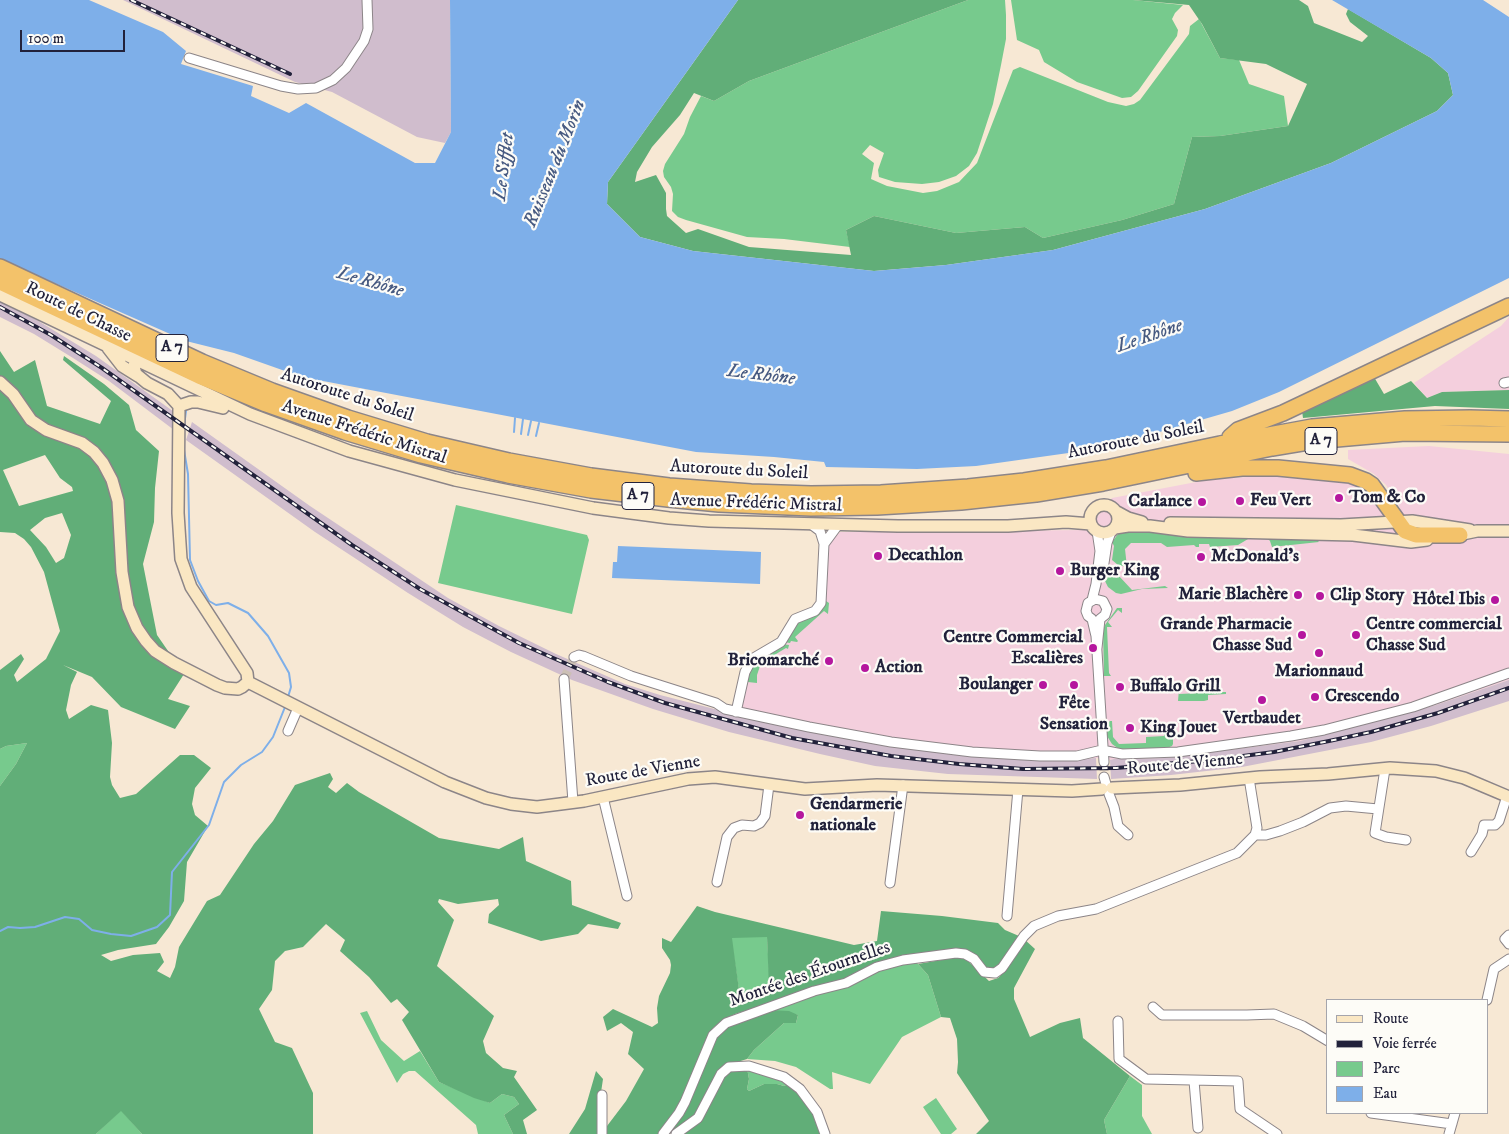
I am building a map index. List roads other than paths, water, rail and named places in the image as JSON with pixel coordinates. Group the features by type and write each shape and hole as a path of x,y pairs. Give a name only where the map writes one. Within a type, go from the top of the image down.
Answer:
{"highway":[{"name":"Autoroute du Soleil","path":"0,267 202,362 309,406 427,442 509,461 591,476 669,486 751,492 841,494 996,485 1115,466 1304,428 1359,422 1447,418 1509,419"},
{"name":"Autoroute du Soleil","path":"0,282 192,373 305,418 386,445 455,464 573,487 634,496 720,504 784,507 877,507 1004,498 1069,489 1152,474 1272,448 1323,440 1405,433 1509,434"},
{"path":"1220,444 1238,430 1283,414 1509,306"},
{"path":"1152,474 1190,474 1242,468 1294,469 1340,474 1366,481 1387,506 1392,522 1404,531 1414,528 1460,535"}],"street":[{"path":"189,58 281,86 298,89 316,88 333,80 346,68 364,41 368,29 367,0"},
{"name":"Route de Chasse","path":"0,295 250,414"},
{"path":"0,382 13,394 31,420 46,430 82,443 94,452 103,463 112,480 118,501 122,572 128,607 137,628 146,641 155,651 174,663 217,685 238,689 248,682 247,673 191,587 182,559 178,513 179,410 168,394 122,366 107,346"},
{"path":"135,360 134,372 140,378"},
{"path":"179,410 191,402 198,402 250,414"},
{"name":"Avenue Frédéric Mistral","path":"250,414 312,438 385,462 455,480 593,508 709,522 812,525 1008,526 1066,522 1094,528"},
{"path":"1102,560 1090,519 1096,507 1103,505 1110,506 1117,512 1136,520 1159,523 1341,525 1392,522"},
{"name":"Avenue Frédéric Mistral","path":"1066,522 1092,512"},
{"path":"1096,600 1101,578 1102,560 1107,543 1118,522 1117,512"},
{"path":"736,712 745,672 752,659 781,642 795,619 815,611 819,607 824,544 820,531 812,525"},
{"path":"824,544 838,525"},
{"path":"1094,528 1106,534 1113,530 1135,526 1188,531 1353,535 1411,542 1477,531"},
{"path":"1414,528 1477,531 1509,530"},
{"path":"1096,600 1105,603 1107,609 1105,615 1096,619 1088,616 1086,611 1088,603 1096,600"},
{"path":"1096,619 1104,762"},
{"path":"574,658 579,655 583,656 631,676 716,703 725,709 809,727 882,740 972,752 1076,756 1102,750 1122,754 1178,752 1307,733 1413,707 1509,674"},
{"path":"564,679 573,802"},
{"name":"Route de Vienne","path":"248,682 445,782 486,798 510,804 537,807 603,797 688,778 714,777 805,789 903,785 1072,791 1107,786 1180,785 1255,777 1385,769 1436,771 1464,778 1508,797"},
{"path":"288,731 290,704"},
{"path":"1385,769 1375,833 1406,840"},
{"path":"1255,777 1257,828 1255,835 1280,832 1330,808 1346,806 1378,809"},
{"path":"717,882 727,837 734,828 742,824 754,826 760,823 765,816 769,785"},
{"path":"890,884 903,785"},
{"path":"1107,786 1118,826 1128,836"},
{"path":"1006,916 1018,789"},
{"path":"603,797 627,896"},
{"path":"1471,852 1482,834 1484,824 1495,826 1499,821 1508,797"},
{"name":"Montée des Étournelles","path":"663,1134 685,1102 713,1035 733,1019 814,991 846,983 877,967 903,960 956,953 965,954 974,960 984,972 995,973 1002,968 1024,936 1034,926 1058,916 1096,909 1224,860 1237,853 1255,835"},
{"path":"1509,935 1505,939 1509,944"},
{"path":"1486,999 1494,969 1509,959"},
{"path":"1153,1006 1162,1015 1274,1014 1303,1026 1326,1041"},
{"path":"1118,1021 1119,1059 1146,1079 1238,1081 1240,1109 1277,1134"},
{"path":"676,1134 698,1118 720,1074 729,1067 749,1066 784,1077 800,1089 817,1112 826,1134"},
{"path":"1194,1081 1198,1128"},
{"path":"602,1096 602,1134"},
{"path":"1378,1114 1452,1124"},
{"path":"1449,1134 1455,1114"}],"water":[{"path":"0,0 89,0 163,32 186,51 181,64 253,86 251,96 289,113 306,103 415,163 435,163 451,132 450,0 738,0 608,182 607,204 640,237 693,251 874,271 946,265 1053,250 1205,209 1331,163 1437,111 1453,95 1448,73 1431,58 1332,0 1483,0 1509,17 1509,278 1279,392 1232,411 1104,448 976,466 917,469 826,467 824,462 696,452 302,377 234,353 186,341 0,259"},
{"path":"618,546 761,552 760,584 612,578 613,562 617,562"}],"waterway":[{"path":"184,426 186,411"},
{"path":"514,432 515,418"},
{"path":"521,434 523,419"},
{"path":"528,435 531,421"},
{"path":"536,436 539,423"},
{"path":"184,450 188,474 190,560 198,581 209,601 216,605 228,603 248,613 268,636 289,673 291,687 288,697"},
{"path":"0,931 8,927 35,927 65,917 79,919 92,930 111,934 131,936 157,927 170,915 172,872 209,825 224,782 241,765 262,752 273,737 285,707"}],"tunnel":[{"path":"564,679 574,657"},
{"path":"1104,762 1104,777"}],"railway":[{"path":"131,0 290,74"},
{"path":"0,307 51,335 102,368 352,545 420,589 519,643 608,682 665,703 792,738 891,756 959,764 1023,769 1116,768 1212,760 1274,752 1329,741 1371,732 1438,713 1509,688"}],"place":[{"name":"Tom & Co","path":"1339,498"},
{"name":"Feu Vert","path":"1240,501"},
{"name":"Carlance","path":"1202,502"},
{"name":"Decathlon","path":"878,556"},
{"name":"McDonald's","path":"1201,557"},
{"name":"Burger King","path":"1060,571"},
{"name":"Marie Blachère","path":"1298,595"},
{"name":"Clip Story","path":"1320,596"},
{"name":"Hôtel Ibis","path":"1495,600"},
{"name":"Grande Pharmacie Chasse Sud","path":"1302,635"},
{"name":"Centre commercial Chasse Sud","path":"1356,635"},
{"name":"Centre Commercial Escalières","path":"1093,648"},
{"name":"Marionnaud","path":"1319,653"},
{"name":"Bricomarché","path":"829,661"},
{"name":"Action","path":"865,668"},
{"name":"Boulanger","path":"1043,685"},
{"name":"Fête Sensation","path":"1074,685"},
{"name":"Buffalo Grill","path":"1120,687"},
{"name":"Crescendo","path":"1315,697"},
{"name":"Vertbaudet","path":"1262,700"},
{"name":"King Jouet","path":"1130,728"},
{"name":"Gendarmerie nationale","path":"800,815"}],"water label":[{"name":"Ruisseau du Morin","path":"556,164"},
{"name":"Le Sifflet","path":"505,167"},
{"name":"Le Rhône","path":"370,283"},
{"name":"Le Rhône","path":"1150,337"},
{"name":"Le Rhône","path":"761,376"}]}
